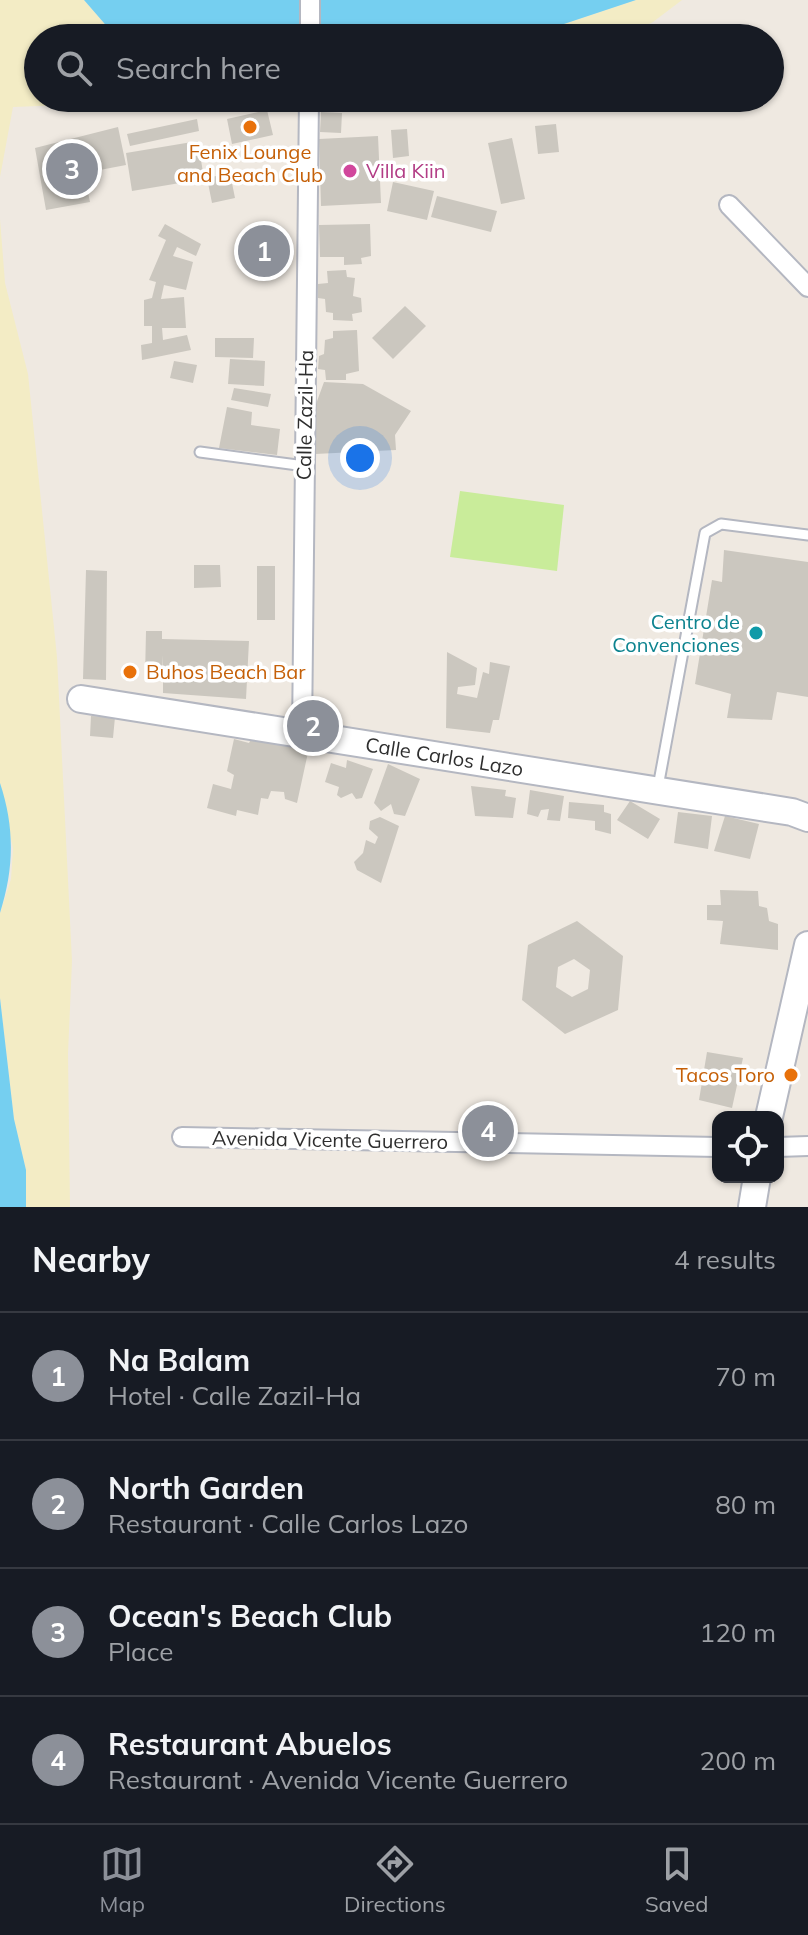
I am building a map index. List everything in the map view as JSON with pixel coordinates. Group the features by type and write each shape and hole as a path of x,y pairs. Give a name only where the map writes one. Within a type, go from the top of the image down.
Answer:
{"street":[{"path":"310,0 310,24"},
{"name":"Calle Zazil-Ha","path":"302,733 309,112"},
{"path":"729,205 808,287"},
{"name":"Calle Carlos Lazo","path":"81,699 792,812 808,818"},
{"path":"770,1111 808,945"},
{"name":"Avenida Vicente Guerrero","path":"182,1137 712,1147"},
{"path":"784,1147 808,1146"},
{"path":"752,1207 756,1183"}],"lane":[{"path":"200,452 305,466"},
{"path":"657,790 705,533 721,524 808,535"}],"sand":[{"path":"0,0 84,0 105,24 24,24 24,107 13,107 0,177"},
{"path":"636,0 682,0 649,24 564,24"},
{"path":"0,219 5,283 28,374 57,657 72,961 68,1054 70,1207 26,1207 26,1170 14,1119 0,998 0,913 11,879 13,849 0,783"}],"green space":[{"path":"460,491 564,505 557,571 450,557"}],"water":[{"path":"84,0 636,0 564,24 105,24"},
{"path":"0,783 11,848 0,913"},
{"path":"0,998 14,1119 26,1170 26,1207 0,1207"}],"building":[{"name":"Fenix Lounge and Beach Club","path":"267,112 273,135 232,144 227,119"},
{"path":"321,112 342,113 341,133 320,132"},
{"path":"197,119 199,131 130,146 127,134"},
{"path":"556,124 559,152 538,154 535,126"},
{"path":"118,127 126,165 84,173 90,202 46,210 35,148"},
{"path":"407,129 409,156 393,158 391,130"},
{"path":"378,136 381,203 321,206 319,139"},
{"path":"512,138 525,199 501,204 488,143"},
{"path":"198,141 204,179 132,191 126,153"},
{"path":"230,173 235,198 212,203 207,178"},
{"path":"393,182 434,191 427,220 387,211"},
{"path":"437,196 497,211 491,232 431,217"},
{"path":"165,224 201,244 196,256 177,247 173,256 193,262 186,290 164,285 161,299 184,297 186,328 162,328 163,340 187,335 191,350 142,360 141,345 152,343 152,326 144,326 144,300 152,298 156,282 149,280 166,240 158,236"},
{"path":"370,224 371,256 361,258 362,264 344,265 344,257 320,257 319,225"},
{"path":"346,270 347,277 355,278 353,296 361,298 362,312 352,314 353,321 333,320 333,313 326,312 325,299 318,298 318,284 328,283 327,271"},
{"path":"405,306 426,326 393,359 372,338"},
{"path":"357,330 359,371 346,374 346,380 326,380 325,370 318,369 325,340 333,338 333,331"},
{"path":"215,338 254,338 253,358 215,357"},
{"path":"230,359 265,361 264,386 228,384"},
{"path":"174,361 197,365 193,383 170,378"},
{"path":"324,382 363,384 411,411 395,435 396,450 315,454 316,404"},
{"path":"234,388 271,394 268,407 231,400"},
{"path":"227,407 252,412 251,425 280,429 277,455 219,448"},
{"name":"Centro de Convenciones","path":"724,550 808,562 808,697 777,692 772,720 727,718 731,694 695,684 712,580 722,582"},
{"path":"194,565 220,565 221,587 194,588"},
{"path":"257,566 275,566 275,620 257,620"},
{"path":"86,570 107,571 106,680 83,679"},
{"path":"146,631 162,631 162,639 249,641 246,699 163,693 163,655 162,677 145,677"},
{"path":"447,652 477,668 475,685 458,687 457,694 477,698 483,672 489,674 490,662 510,666 499,720 493,720 490,733 446,728"},
{"path":"91,716 115,717 113,738 90,736"},
{"path":"252,737 309,748 297,803 285,799 284,792 271,791 268,799 261,798 258,815 237,810 236,816 207,808 213,784 231,789 234,775 227,771 234,739 249,743"},
{"path":"347,760 373,769 362,798 356,799 352,793 341,798 337,795 339,787 325,782 331,763 346,768"},
{"path":"388,764 420,779 405,816 394,814 391,804 381,811 374,803"},
{"path":"471,786 506,790 505,796 516,798 513,818 475,816"},
{"path":"530,790 564,796 560,821 547,820 549,809 541,810 538,817 527,814"},
{"path":"630,801 660,819 648,839 617,820"},
{"path":"569,802 604,805 604,812 611,814 611,834 595,830 595,821 568,818"},
{"path":"678,812 712,816 708,849 674,843"},
{"path":"725,816 759,824 750,859 714,851"},
{"path":"380,817 399,826 381,883 357,870 354,862 363,853 366,840 375,844 378,837 369,829 370,821"},
{"path":"720,890 758,891 759,906 767,908 769,921 778,924 778,950 720,944 723,921 707,920 707,905 721,905"},
{"path":"577,921 623,956 618,1010 565,1034 522,1000 528,945","holes":["574,959 590,970 588,989 572,997 556,987 558,967"]},
{"path":"707,1052 743,1058 732,1108 699,1100"}],"place":[{"name":"Fenix Lounge and Beach Club","path":"250,127"},
{"name":"Ocean's Beach Club","path":"72,169"},
{"name":"Villa Kiin","path":"350,171"},
{"name":"Na Balam","path":"264,251"},
{"name":"Centro de Convenciones","path":"756,633"},
{"name":"Buhos Beach Bar","path":"130,672"},
{"name":"North Garden","path":"313,726"},
{"name":"Tacos Toro","path":"791,1075"},
{"name":"Restaurant Abuelos","path":"488,1131"}]}
